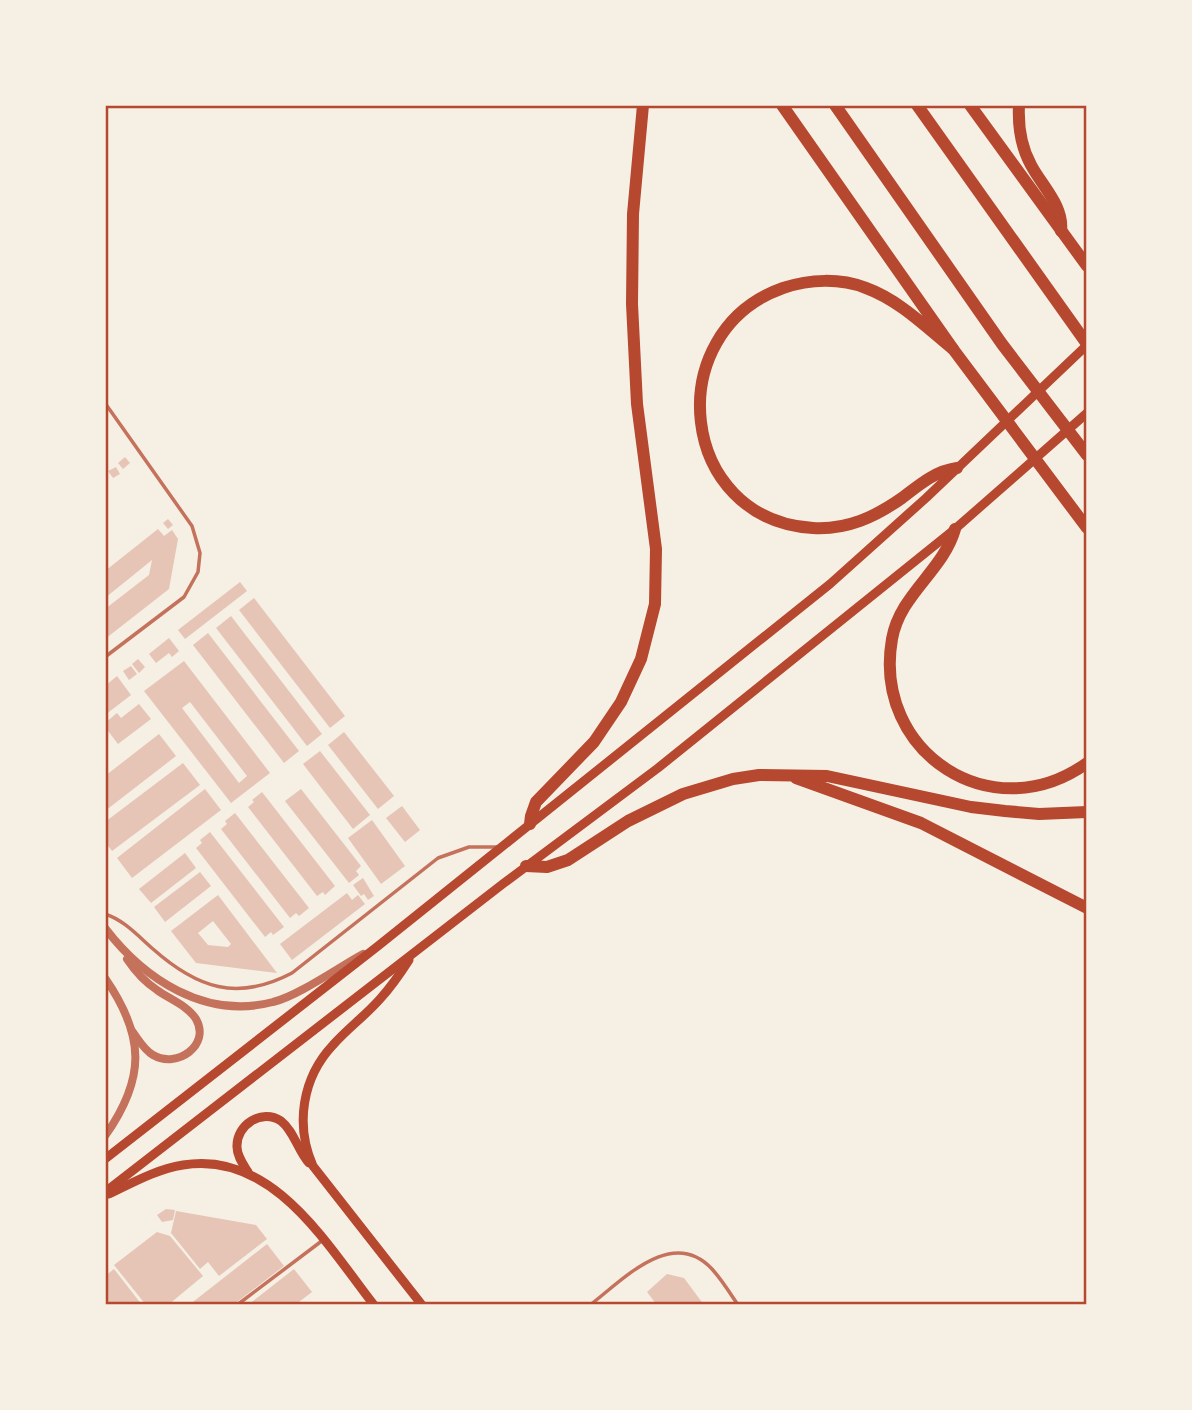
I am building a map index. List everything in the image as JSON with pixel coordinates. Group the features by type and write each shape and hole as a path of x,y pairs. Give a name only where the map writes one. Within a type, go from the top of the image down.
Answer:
{"highway":[{"path":"530,824 530,816 536,802 594,742 621,702 641,659 654,604 656,549 638,404 632,304 633,214 643,105"},
{"path":"782,105 953,349 1087,528"},
{"path":"835,105 1002,344 1087,455"},
{"path":"917,105 1087,344"},
{"path":"970,105 1087,266"},
{"path":"1019,105 1019,127 1023,146 1030,163 1059,210 1061,231"},
{"path":"953,349 888,298 865,288 842,281 815,281 792,285 768,293 746,307 727,326 712,347 699,401 701,430 708,453 722,479 739,499 756,511 795,526 815,528 858,523 876,515 933,475 957,468"},
{"path":"955,529 946,553 901,612 893,635 889,660 890,685 897,710 908,733 925,753 945,769 996,787 1024,788 1055,781 1087,763"},
{"path":"526,866 547,867 568,860 628,821 683,794 733,779 785,774 827,776 971,807 1073,814 1087,812"},
{"path":"785,774 920,823 1087,908"}],"main road":[{"path":"105,1159 378,946 830,584 1087,344"},
{"path":"105,1194 526,866 658,768 955,529 1087,413"},
{"path":"313,1166 305,1145 303,1122 307,1093 313,1075 333,1045 394,983 413,954"},
{"path":"248,1172 240,1158 237,1142 244,1126 250,1121 266,1117 282,1122 302,1155 422,1305"},
{"path":"105,1194 180,1165 207,1163 248,1172 282,1196 323,1240 374,1305"}],"street":[{"path":"105,928 141,977 196,1019 198,1032 191,1051 174,1060 155,1056 147,1051 132,1031"},
{"path":"120,948 143,969 179,993 209,1003 241,1006 282,999 378,946"},
{"path":"105,978 120,1001 132,1031 135,1049 135,1077 123,1108 105,1136"}],"lane":[{"path":"105,403 192,526 201,553 198,572 184,597 105,657"},
{"path":"105,914 122,922 172,966 191,978 220,988 250,988 292,973 438,858 469,847 501,847"},
{"path":"237,1305 323,1240"},
{"path":"590,1305 656,1256 680,1253 691,1255 711,1268 738,1305"}],"building":[{"path":"125,457 130,463 123,469 118,463"},
{"path":"116,467 120,474 113,478 108,471"},
{"path":"168,519 173,525 168,529 163,523"},
{"path":"158,529 164,536 172,530 178,539 169,589 105,639 105,609 149,575 152,560 105,598 105,571"},
{"path":"240,582 247,591 185,639 178,630"},
{"path":"254,598 345,716 330,728 239,610"},
{"path":"231,616 322,734 307,746 216,628"},
{"path":"208,633 299,751 284,763 193,645"},
{"path":"169,638 179,651 172,657 169,653 156,663 149,654"},
{"path":"138,659 145,667 139,673 132,664"},
{"path":"184,661 270,773 231,803 144,691","holes":["190,702 247,776 239,783 182,708"]},
{"path":"131,666 137,674 129,680 123,671"},
{"path":"117,676 131,695 105,715 105,686"},
{"path":"139,704 151,719 118,744 105,727 105,723 117,713 121,718"},
{"path":"344,732 394,796 378,809 328,745"},
{"path":"159,734 176,756 105,811 105,776"},
{"path":"320,751 370,815 353,829 303,764"},
{"path":"183,763 200,785 112,851 105,842 105,822"},
{"path":"205,789 221,810 132,878 117,858"},
{"path":"301,789 361,866 356,871 359,875 349,883 285,801"},
{"path":"262,792 335,886 325,895 323,892 317,896 248,807"},
{"path":"402,806 420,830 405,842 386,818"},
{"path":"235,813 309,908 299,916 296,913 290,918 221,829 227,824 225,821"},
{"path":"372,820 405,866 381,884 348,838"},
{"path":"210,832 284,927 273,935 271,932 265,937 196,848 202,843 200,840"},
{"path":"185,853 196,868 151,903 139,889"},
{"path":"200,872 211,886 165,922 154,907"},
{"path":"363,878 374,896 368,900 364,894 361,896 353,885"},
{"path":"347,893 352,900 358,895 365,904 292,960 280,944"},
{"path":"218,895 277,973 196,963 171,931","holes":["213,921 231,944 228,947 208,945 198,933"]},
{"path":"166,1209 175,1210 173,1220 162,1222 157,1215"},
{"path":"176,1211 256,1225 267,1239 219,1276 208,1262 200,1269 171,1233"},
{"path":"157,1232 170,1236 203,1276 168,1305 146,1305 114,1265"},
{"path":"267,1244 284,1266 233,1305 189,1305"},
{"path":"114,1269 142,1305 105,1305 105,1276"},
{"path":"294,1269 312,1292 295,1305 248,1305"},
{"path":"667,1274 684,1278 704,1305 657,1305 647,1292"}]}
